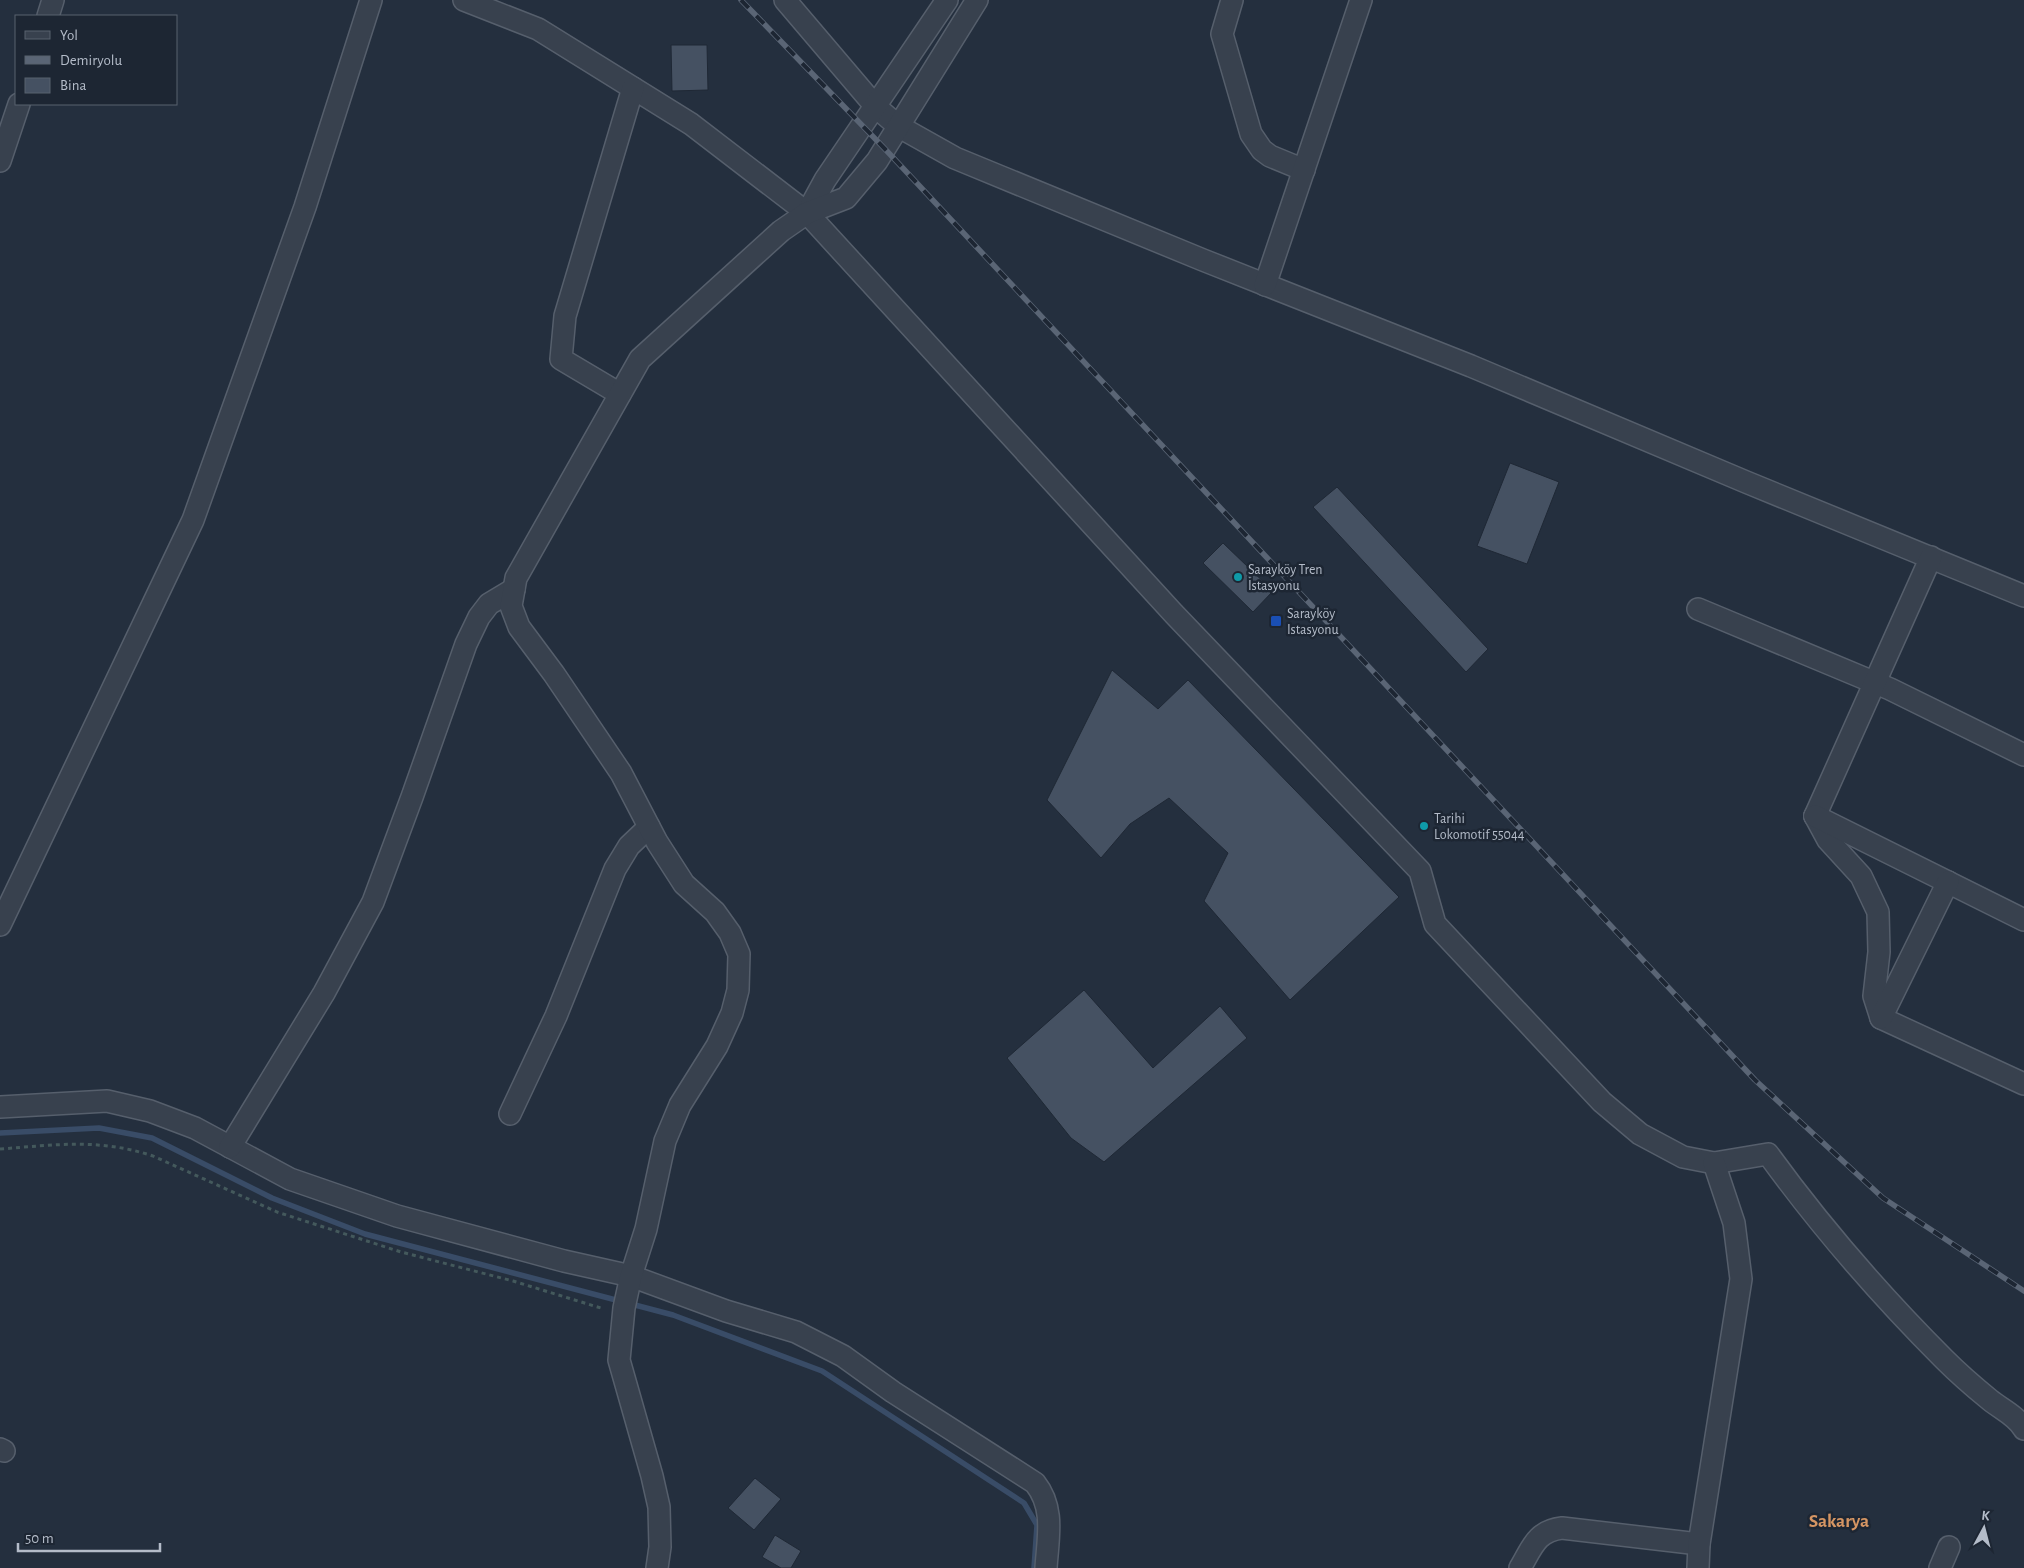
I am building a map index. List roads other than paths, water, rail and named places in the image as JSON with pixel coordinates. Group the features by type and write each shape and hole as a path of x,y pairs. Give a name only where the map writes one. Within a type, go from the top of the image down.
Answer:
{"street":[{"path":"48,15 53,0"},
{"path":"0,925 193,520 306,207 371,0"},
{"path":"464,0 538,29 691,124 807,213 1174,614 1420,872 1435,924 1602,1102 1640,1134 1683,1157 1714,1163 1768,1154 1802,1201 1871,1282 1945,1360 1989,1399 2021,1422 2024,1429"},
{"path":"785,0 876,107 898,126 955,158 1471,366 2024,596"},
{"path":"807,213 825,180 947,0"},
{"path":"657,1568 660,1547 658,1507 652,1476 619,1360 623,1311 630,1280 646,1229 665,1141 680,1105 717,1046 732,1013 738,990 740,970 738,954 730,933 714,912 684,884 649,827 621,773 554,674 519,627 511,606 516,578 640,359 781,231 807,213 846,198 877,161 977,0"},
{"path":"1232,0 1222,34 1250,134 1262,150 1270,156 1304,170"},
{"path":"1265,284 1361,0"},
{"path":"620,394 561,359 565,316 633,88"},
{"path":"0,161 19,105"},
{"path":"1815,816 1931,557"},
{"path":"230,1147 324,993 373,902 466,644 479,617 489,604 514,589"},
{"path":"1698,608 1874,682 2024,755"},
{"path":"1815,816 2024,920"},
{"path":"1815,816 1828,840 1861,876 1878,912 1879,952 1874,996 1881,1018 2024,1084"},
{"path":"510,1114 556,1016 615,869 629,846 649,827"},
{"path":"1881,1018 1948,882"},
{"path":"0,1107 108,1101 129,1105 173,1119 230,1147 290,1180 397,1216 630,1280 796,1332 843,1356 892,1392 1027,1477 1040,1490 1048,1509 1050,1520 1046,1568"},
{"path":"1698,1568 1699,1544 1742,1279 1734,1223 1714,1163"},
{"path":"1520,1568 1539,1537 1546,1532 1562,1528 1699,1544"},
{"path":"1940,1568 1949,1547"}],"waterway":[{"path":"0,1133 99,1128 152,1138 272,1198 365,1234 673,1315 822,1371 1024,1503 1037,1525 1034,1568"}],"railway":[{"path":"741,0 885,149 1755,1080 1883,1198 2024,1291"}],"place":[{"name":"Sarayköy Tren İstasyonu","path":"1238,577"},
{"name":"Sarayköy Istasyonu","path":"1276,621"},
{"name":"Tarihi Lokomotif 55044","path":"1424,826"}],"district":[{"name":"Sakarya","path":"1839,1520"}]}
